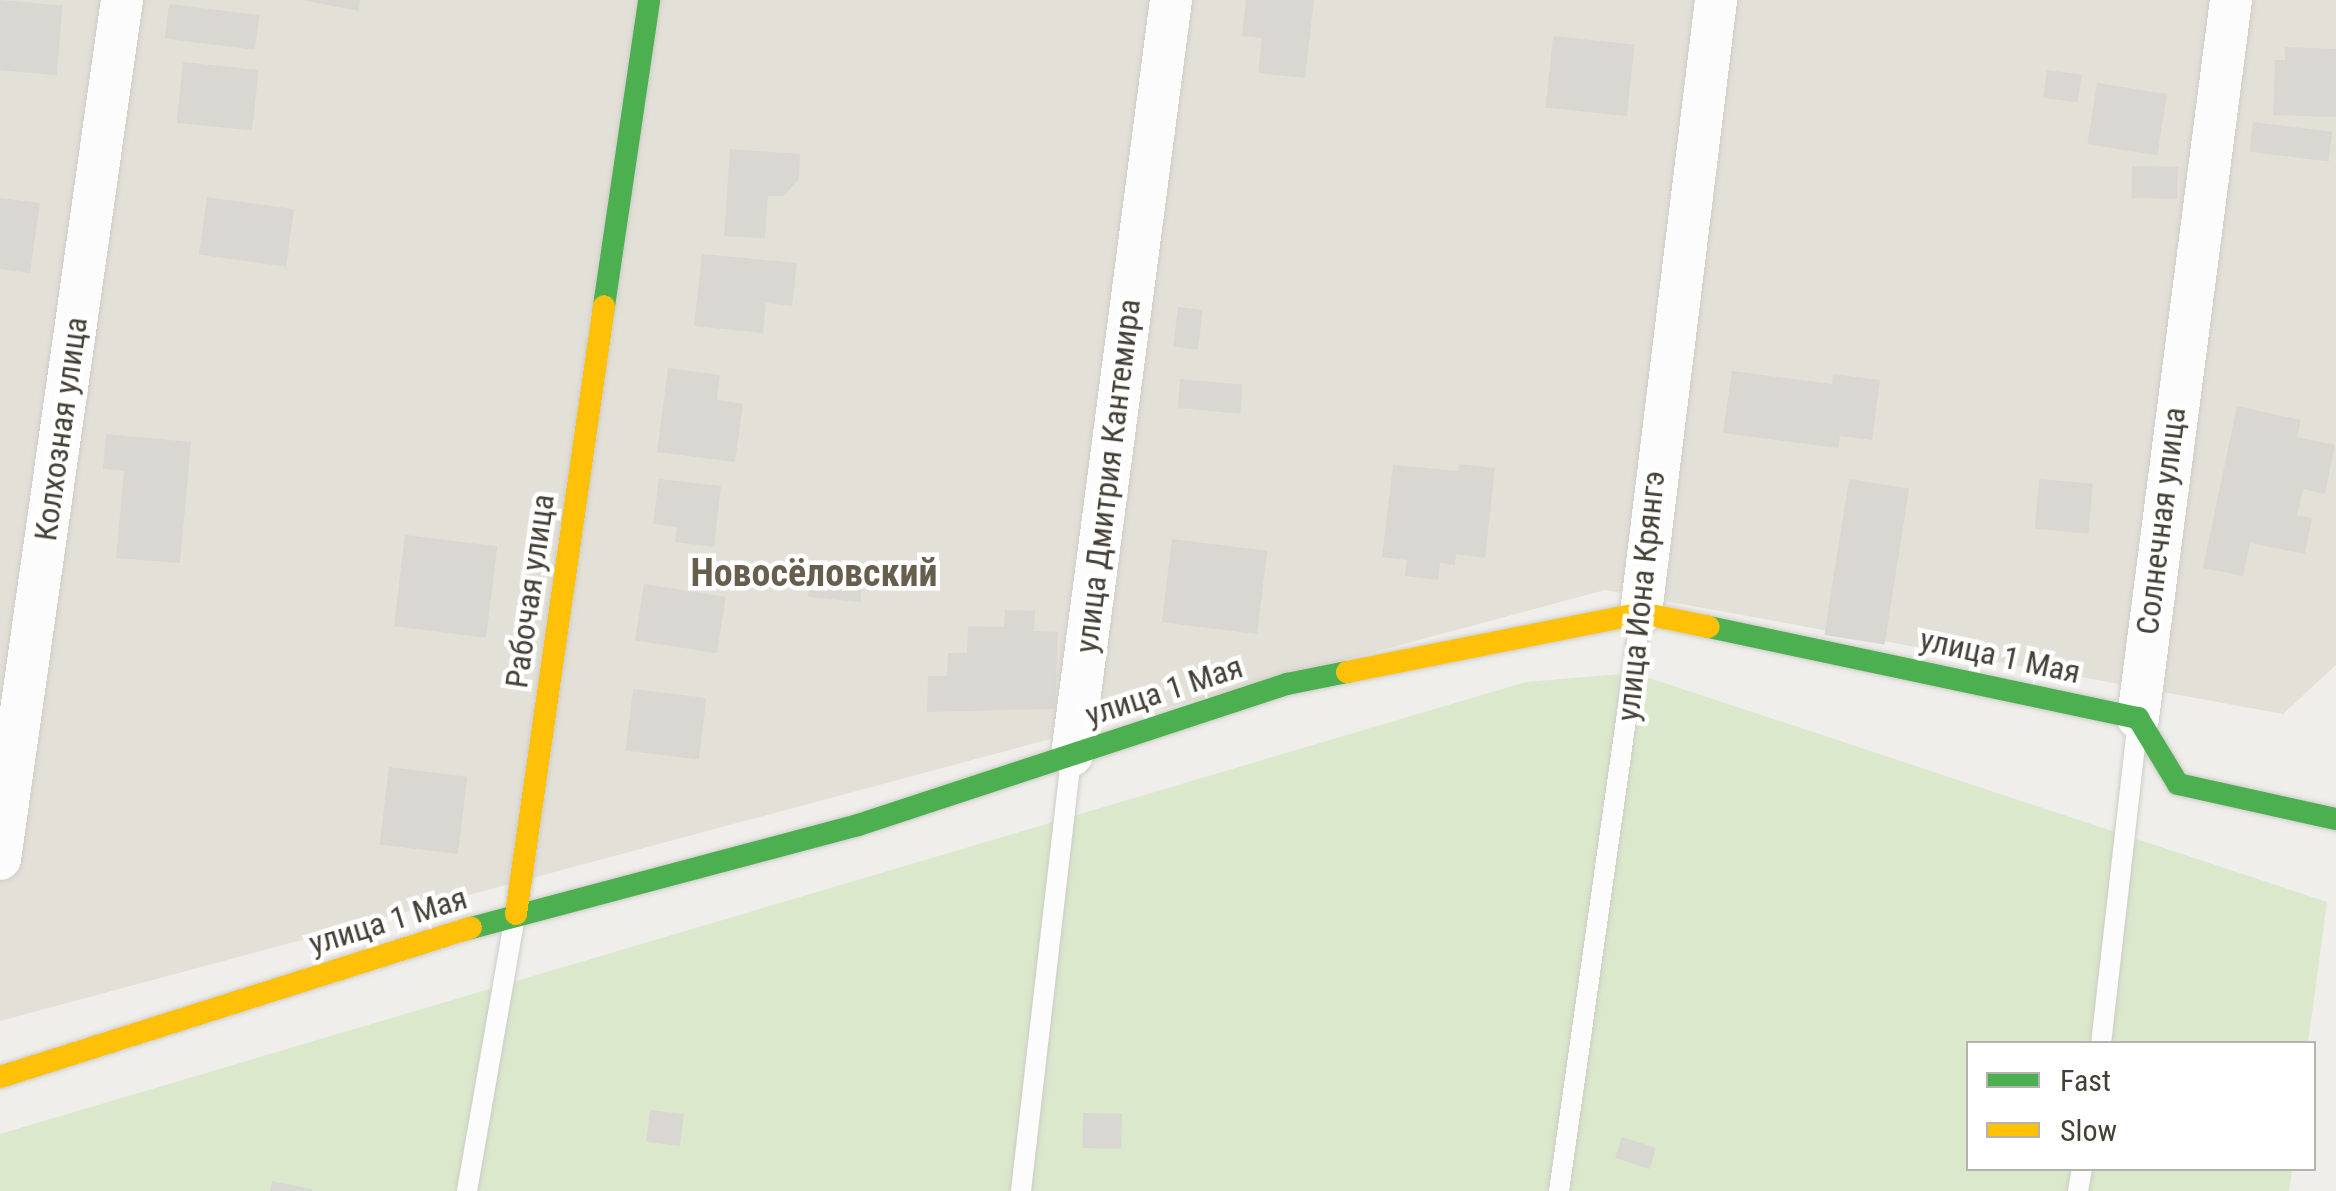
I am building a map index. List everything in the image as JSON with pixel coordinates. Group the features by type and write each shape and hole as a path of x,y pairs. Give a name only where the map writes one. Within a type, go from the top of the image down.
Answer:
{"street":[{"name":"Колхозная улица","path":"0,859 122,0"},
{"name":"Рабочая улица","path":"516,914 649,0"},
{"name":"улица Дмитрия Кантемира","path":"1072,755 1171,0"},
{"name":"улица Иона Крянгэ","path":"1641,613 1716,0"},
{"name":"Солнечная улица","path":"2138,718 2231,0"},
{"name":"улица 1 Мая","path":"0,1077 516,914 858,825 1287,684 1641,613 2138,718"},
{"path":"2138,718 2178,784 2336,819"}],"lane":[{"name":"улица Иона Крянгэ","path":"1559,1191 1641,613"},
{"name":"Солнечная улица","path":"2101,1041 2138,718"},
{"name":"улица Дмитрия Кантемира","path":"1021,1191 1072,755"},
{"name":"Рабочая улица","path":"467,1191 516,914"}],"shaded area":[{"path":"0,0 2336,0 2336,665 2283,714 1605,590 0,1021"}],"green space":[{"path":"1634,673 2327,902 2308,1041 1966,1041 1966,1171 2292,1171 2289,1191 0,1191 0,1134 1526,682"}],"building":[{"path":"0,0 63,5 57,75 0,70"},
{"path":"302,0 360,0 359,11"},
{"path":"1246,0 1314,0 1305,78 1258,73 1262,38 1242,36"},
{"path":"169,4 259,15 255,50 165,39"},
{"path":"1553,36 1635,45 1627,116 1545,108"},
{"path":"2285,47 2336,49 2336,117 2273,115 2275,60 2285,60"},
{"path":"183,62 259,70 252,131 177,123"},
{"path":"2047,70 2082,75 2078,103 2043,98"},
{"path":"2097,83 2167,94 2157,155 2087,144"},
{"path":"2253,122 2332,132 2329,162 2249,152"},
{"path":"730,149 800,154 799,179 784,196 768,196 765,238 724,236"},
{"path":"2132,166 2178,167 2177,199 2131,198"},
{"path":"207,197 294,209 286,267 199,254"},
{"path":"0,198 40,203 30,273 0,269"},
{"path":"702,254 797,263 792,306 766,303 763,333 694,326"},
{"path":"1178,307 1203,310 1198,350 1173,347"},
{"path":"668,368 720,375 717,400 743,404 735,462 657,452"},
{"path":"1732,371 1832,384 1833,374 1880,380 1872,440 1840,436 1838,448 1723,433"},
{"path":"1180,379 1243,384 1240,413 1177,408"},
{"path":"2237,406 2301,420 2297,437 2335,445 2325,494 2303,489 2297,515 2312,518 2305,554 2250,543 2243,576 2203,568"},
{"path":"106,434 191,442 180,563 116,558 124,471 103,469"},
{"path":"1459,464 1495,468 1485,558 1456,554 1455,565 1440,563 1438,580 1405,576 1407,560 1382,557 1393,465 1458,471"},
{"path":"659,479 721,486 714,547 675,542 677,527 653,524"},
{"path":"1849,479 1909,489 1885,645 1824,635"},
{"path":"2039,479 2093,484 2088,534 2035,529"},
{"path":"405,535 497,546 486,638 394,626"},
{"path":"1172,539 1267,551 1257,634 1162,622"},
{"path":"811,565 864,571 860,602 808,597"},
{"path":"644,584 726,597 717,653 635,640"},
{"path":"1005,610 1035,611 1034,631 1058,632 1055,709 927,712 928,676 947,676 948,653 967,653 968,626 1004,627"},
{"path":"633,689 706,698 699,760 625,751"},
{"path":"389,767 467,777 458,854 379,844"},
{"path":"650,1110 684,1114 680,1146 646,1142"},
{"path":"1083,1113 1122,1114 1121,1149 1082,1148"},
{"path":"1622,1137 1656,1148 1649,1169 1615,1158"},
{"path":"272,1181 312,1189 312,1191 270,1191"}],"traffic: fast":[{"path":"604,306 649,0"},
{"path":"1709,627 2138,718 2178,784 2336,819"},
{"path":"471,928 858,825 1287,684 1347,672"}],"traffic: slow":[{"path":"516,914 604,306"},
{"path":"1347,672 1641,613 1709,627"},
{"path":"0,1077 471,928"}],"district":[{"name":"Новосёловский","path":"814,574"}]}
